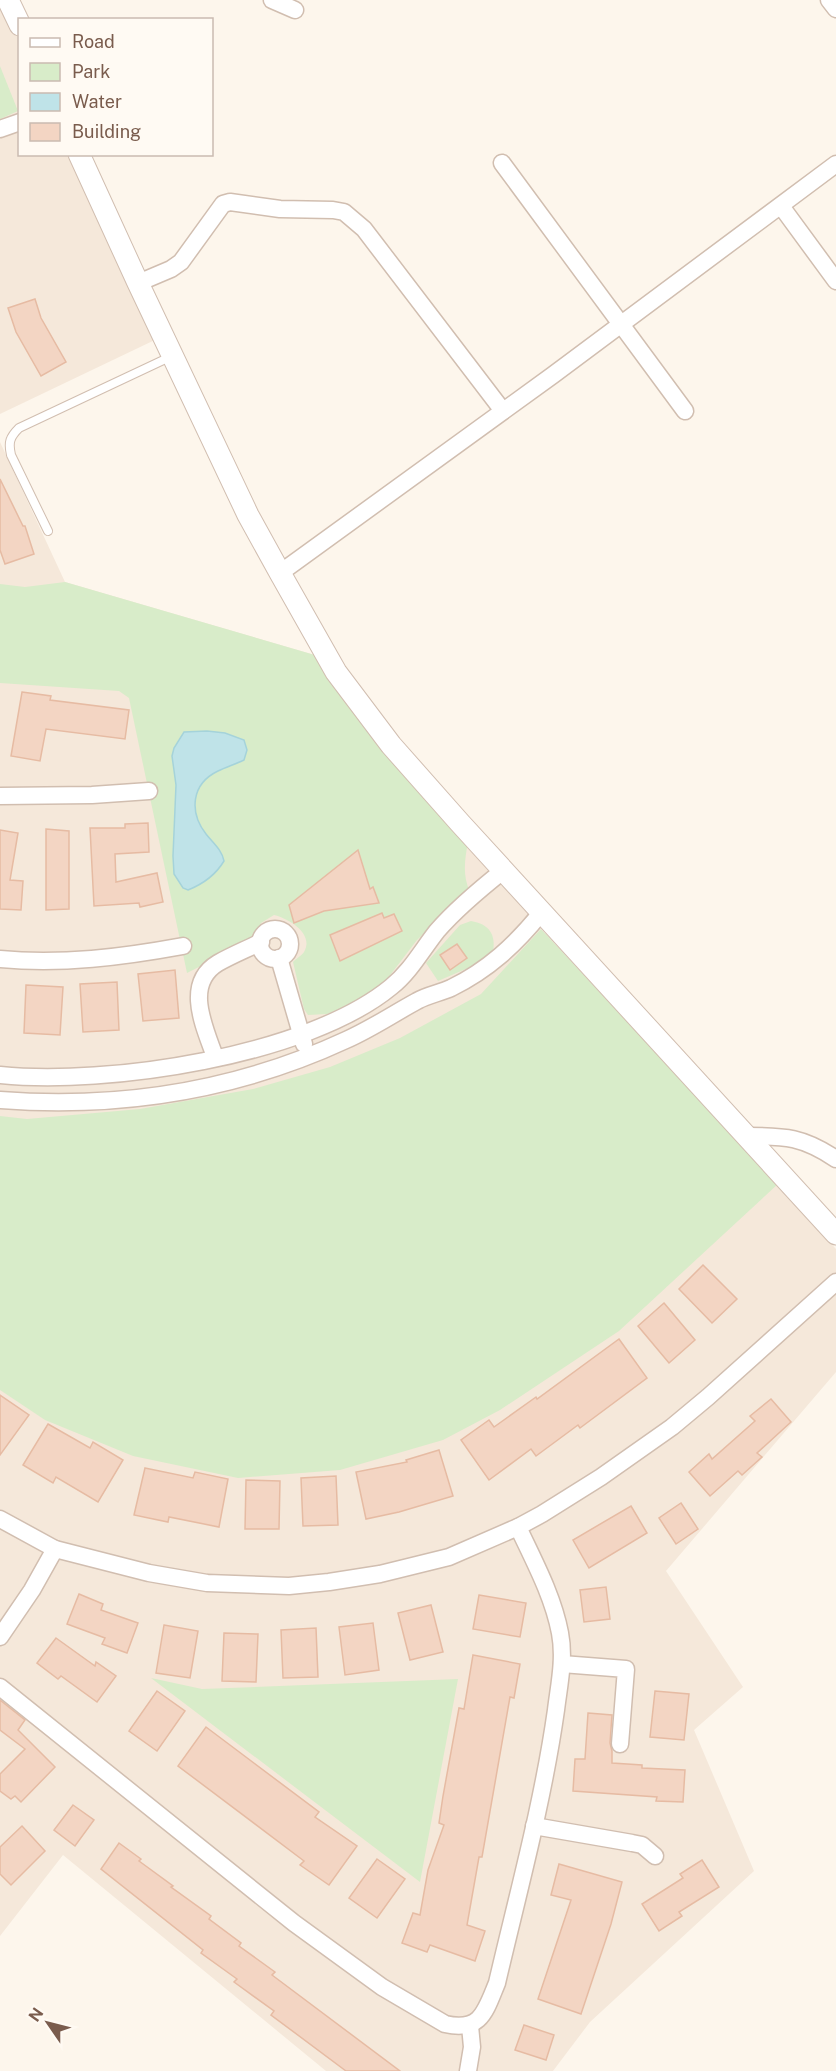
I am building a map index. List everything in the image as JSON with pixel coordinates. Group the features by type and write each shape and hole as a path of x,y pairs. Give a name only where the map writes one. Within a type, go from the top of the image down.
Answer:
{"street":[{"path":"8,0 18,21"},
{"path":"272,0 295,10"},
{"path":"830,0 836,9"},
{"path":"80,156 138,284 166,359 248,515 336,672 392,745 541,913 836,1234"},
{"path":"501,163 685,411"},
{"path":"280,573 621,325 836,164"},
{"path":"138,284 171,269 180,262 223,204 230,202 280,209 344,212 364,229 503,411"},
{"path":"781,206 836,281"},
{"path":"0,796 92,795 149,790"},
{"path":"0,1075 89,1076 149,1070 254,1048 301,1034 351,1014 390,988 403,976 439,929 481,888 504,870"},
{"path":"0,1100 47,1104 113,1101 180,1093 245,1078 308,1056 375,1026 420,999 448,989 475,975 515,944 541,913"},
{"path":"269,930 282,930 290,940 288,951 279,958 268,957 264,953 261,942 262,937 269,930"},
{"path":"215,1057 200,1011 198,996 200,984 205,974 216,964 261,942"},
{"path":"0,959 19,961 109,958 183,946"},
{"path":"279,958 308,1056"},
{"path":"403,976 420,999"},
{"path":"747,1136 798,1138 820,1148 836,1159"},
{"path":"0,1519 55,1549 149,1573 207,1583 290,1586 380,1574 449,1557 518,1527 601,1477 708,1397 836,1282"},
{"path":"0,1687 353,1968 445,2024 458,2027 470,2026 481,2018 497,1983 551,1743 562,1665 560,1634 554,1610 546,1587 518,1527"},
{"path":"0,1637 32,1590 55,1549"},
{"path":"562,1665 626,1669 620,1744"},
{"path":"534,1826 642,1845 655,1856"},
{"path":"468,2071 472,2047 470,2026"}],"lane":[{"path":"48,531 11,454 9,445 11,436 19,428 166,359"}],"shaded area":[{"path":"0,0 18,27 18,156 76,156 159,338 0,414"},
{"path":"0,442 65,582 325,658 447,815 541,929 836,1249 836,1372 666,1571 743,1687 694,1730 754,1871 590,2022 553,2071 326,2071 63,1855 0,1936"}],"green space":[{"path":"0,66 18,111 0,119"},
{"path":"65,582 325,658 468,841 465,873 470,892 417,940 381,987 360,1000 327,1014 308,1015 304,1009 293,962 304,952 306,939 298,927 274,915 261,923 252,940 187,973 129,698 119,691 0,683 0,584 25,587"},
{"path":"471,921 487,927 490,931 494,946 493,952 475,965 438,981 426,963 460,925"},
{"path":"541,929 778,1184 619,1331 500,1410 443,1440 340,1470 238,1478 133,1456 45,1420 0,1390 0,1116 27,1119 140,1109 253,1089 330,1067 400,1038 481,994"},
{"path":"151,1678 202,1689 458,1679 420,1882"}],"water":[{"path":"184,732 225,733 244,740 247,750 244,760 209,777 198,791 195,808 197,817 224,861 208,879 188,890 183,888 174,874 176,785 172,756"}],"building":[{"path":"35,299 41,318 66,362 41,376 16,332 8,308"},
{"path":"0,479 25,526 34,554 5,564 0,550"},
{"path":"22,692 51,696 50,700 129,710 125,739 46,729 40,761 11,756"},
{"path":"148,823 149,852 115,854 116,882 157,873 163,902 140,907 139,903 94,906 90,828 125,828 125,824"},
{"path":"46,829 69,831 69,909 46,910"},
{"path":"0,830 18,833 10,880 23,881 21,910 0,909"},
{"path":"358,850 370,889 373,887 379,903 324,911 294,923 289,905"},
{"path":"382,913 384,918 394,914 402,931 340,961 330,935"},
{"path":"457,944 467,958 450,970 440,955"},
{"path":"175,970 179,1018 143,1021 138,974"},
{"path":"117,982 119,1030 83,1032 80,984"},
{"path":"26,985 63,987 60,1035 24,1033"},
{"path":"703,1265 737,1299 712,1323 679,1289"},
{"path":"664,1303 695,1340 669,1363 638,1326"},
{"path":"619,1339 647,1378 580,1428 578,1425 536,1456 531,1449 489,1480 461,1440 489,1420 494,1427 536,1397 537,1399"},
{"path":"0,1395 29,1415 0,1455"},
{"path":"771,1399 791,1422 757,1453 762,1457 742,1475 738,1471 710,1496 689,1472 709,1454 712,1459 755,1421 750,1416"},
{"path":"48,1424 90,1448 93,1442 123,1460 98,1502 56,1477 53,1483 23,1465"},
{"path":"439,1450 453,1496 366,1519 356,1472 407,1462 406,1460"},
{"path":"145,1468 193,1478 195,1472 228,1479 219,1527 169,1517 168,1522 134,1515"},
{"path":"336,1476 338,1525 303,1526 301,1478"},
{"path":"246,1480 280,1481 279,1529 245,1529"},
{"path":"681,1503 698,1529 676,1544 659,1518"},
{"path":"631,1506 647,1533 589,1568 573,1540"},
{"path":"606,1587 610,1619 584,1622 580,1590"},
{"path":"79,1594 103,1604 101,1610 138,1623 127,1653 102,1644 105,1638 67,1624"},
{"path":"479,1595 526,1603 520,1637 473,1629"},
{"path":"431,1605 443,1652 410,1660 398,1613"},
{"path":"373,1623 379,1670 345,1675 339,1627"},
{"path":"164,1625 198,1631 190,1678 156,1673"},
{"path":"316,1628 318,1677 283,1678 281,1630"},
{"path":"224,1633 258,1634 256,1682 222,1681"},
{"path":"56,1638 95,1666 96,1662 116,1676 97,1702 61,1676 58,1679 37,1663"},
{"path":"473,1655 520,1664 514,1698 510,1697 482,1857 479,1857 467,1925 485,1931 475,1961 430,1945 427,1952 402,1943 413,1913 420,1915 428,1870 444,1825 439,1823 443,1796 459,1708 464,1709"},
{"path":"157,1691 185,1711 157,1751 129,1731"},
{"path":"655,1691 689,1694 684,1740 650,1737"},
{"path":"0,1700 25,1720 18,1730 55,1767 21,1802 15,1796 11,1799 0,1791 0,1774 25,1749 0,1730"},
{"path":"588,1713 612,1715 610,1743 612,1763 642,1765 642,1768 685,1770 683,1802 656,1801 657,1797 573,1791 575,1759 585,1759"},
{"path":"206,1727 319,1812 315,1817 357,1846 329,1885 300,1865 304,1861 178,1766"},
{"path":"73,1805 94,1820 75,1846 54,1830"},
{"path":"22,1826 45,1851 11,1885 0,1874 0,1847"},
{"path":"119,1843 173,1886 171,1887 211,1916 209,1919 241,1943 239,1946 275,1972 272,1975 400,2071 346,2071 271,2015 274,2011 234,1982 237,1979 201,1953 203,1950 101,1869"},
{"path":"377,1859 405,1879 377,1918 349,1898"},
{"path":"702,1860 719,1887 679,1912 682,1916 659,1931 642,1904 683,1878 680,1874"},
{"path":"559,1864 622,1882 611,1924 581,2014 538,1999 571,1900 551,1895"},
{"path":"524,2025 554,2035 546,2060 515,2050"}]}
